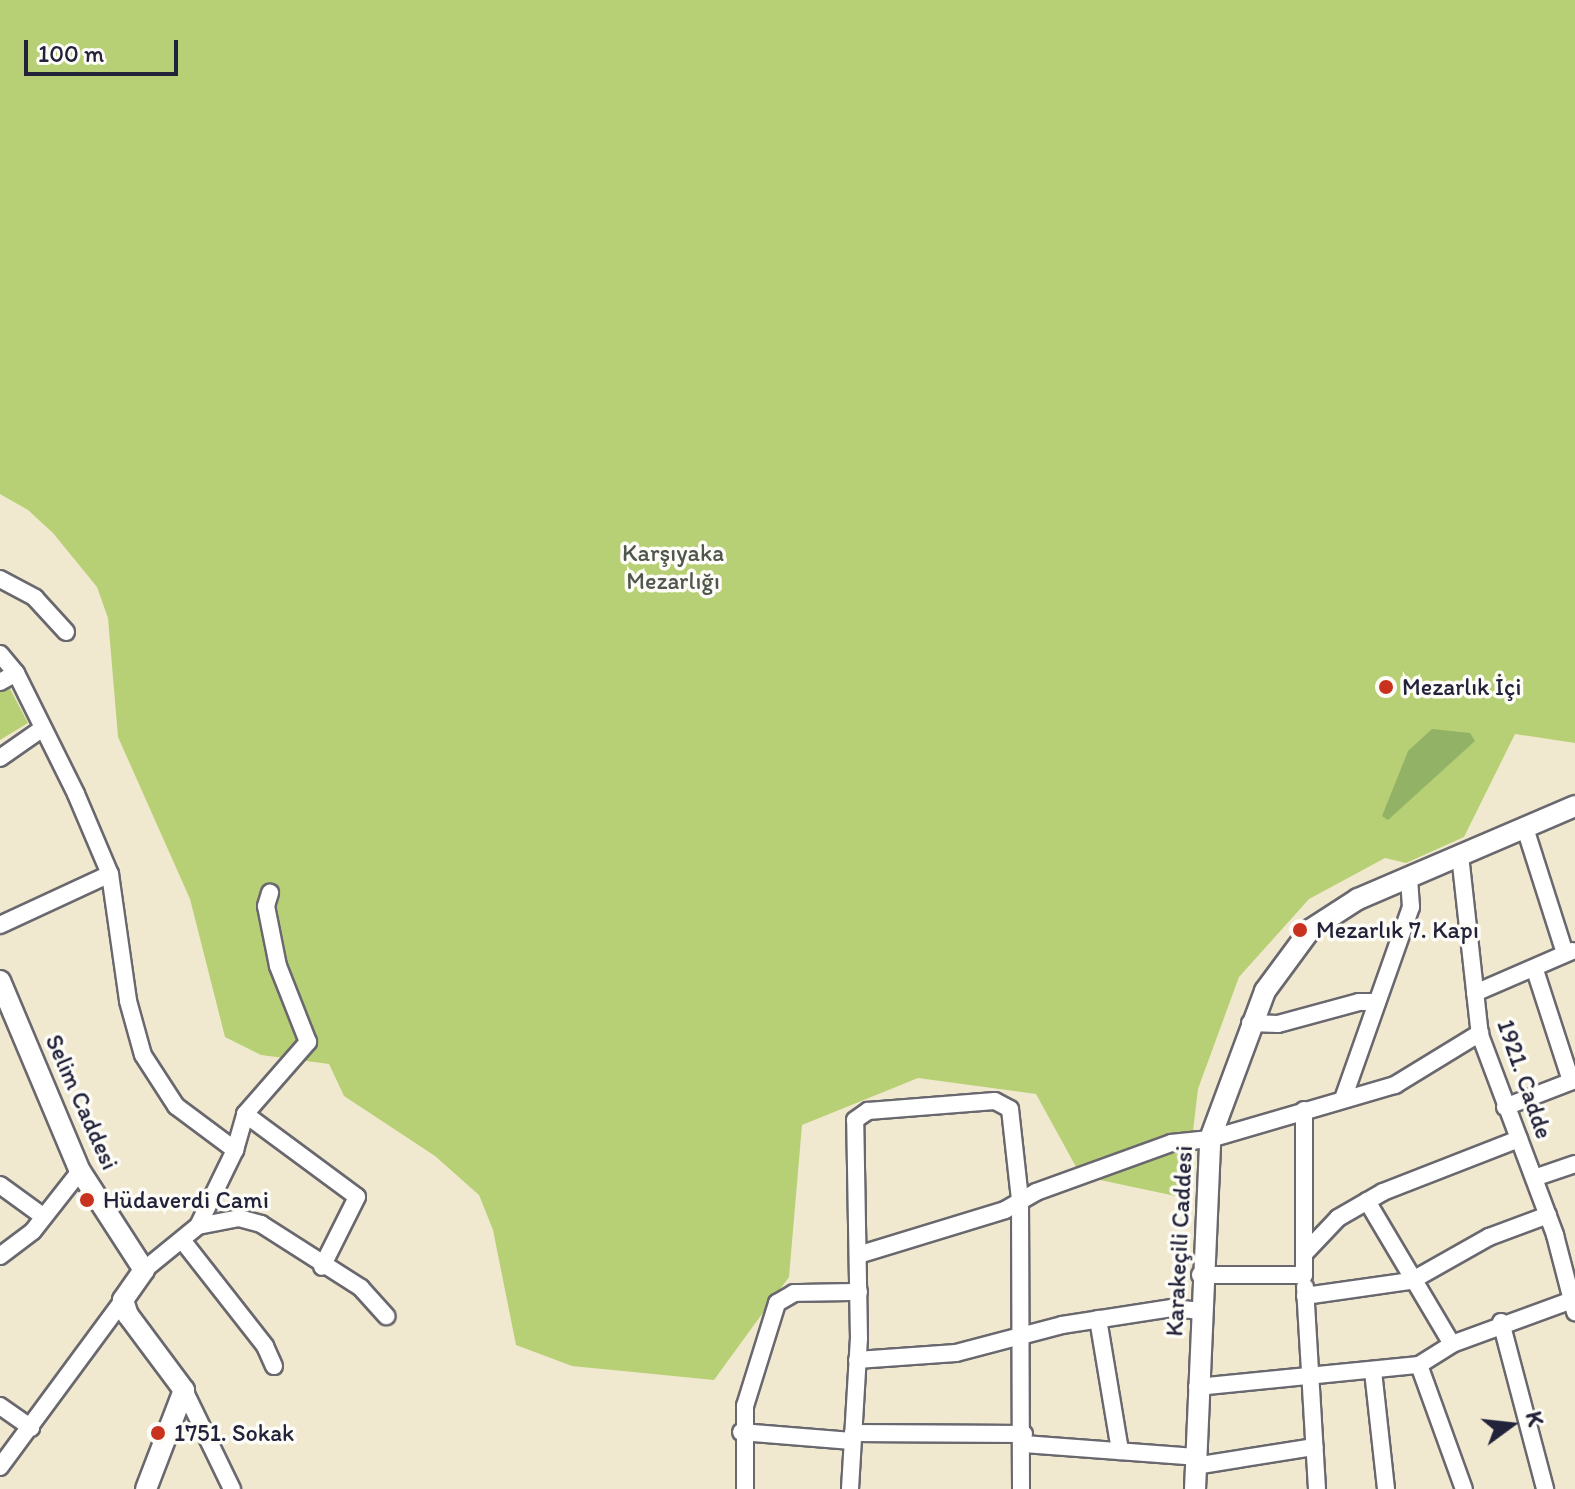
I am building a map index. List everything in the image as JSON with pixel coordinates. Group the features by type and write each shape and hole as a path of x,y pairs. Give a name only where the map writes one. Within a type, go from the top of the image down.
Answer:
{"main road":[{"name":"Karakeçili Caddesi","path":"1195,1489 1200,1275 1210,1139 1250,1023 1265,991 1310,930 1358,899 1575,806"},
{"name":"Selim Caddesi","path":"0,981 7,1015 80,1171 144,1270"},
{"path":"144,1270 123,1300 128,1315 184,1390 146,1489"}],"street":[{"path":"0,579 35,598 66,632"},
{"path":"0,654 16,673 110,874 128,1001 143,1055 176,1106 235,1150"},
{"path":"0,682 16,673"},
{"path":"0,758 43,728"},
{"path":"1475,993 1535,970 1570,951 1525,828"},
{"name":"1921. Cadde","path":"1460,855 1480,1033 1505,1107 1570,1264 1573,1306"},
{"path":"0,925 110,874"},
{"path":"1343,1099 1411,907 1409,877"},
{"path":"144,1270 198,1226 235,1150 245,1114 255,1095 308,1042 278,966 266,906 270,893"},
{"path":"1505,1107 1573,1080 1535,970"},
{"path":"1250,1023 1278,1024 1359,1002 1377,1002"},
{"path":"858,1255 1005,1210 1020,1200 1171,1143 1210,1139 1412,1077 1480,1033"},
{"path":"850,1489 859,1292 854,1123 863,1112 1004,1103 1010,1109 1020,1200 1024,1439 1021,1489"},
{"path":"1304,1110 1304,1275 1317,1489"},
{"path":"245,1114 357,1197 322,1267"},
{"path":"1304,1254 1338,1218 1367,1201 1519,1139"},
{"path":"1534,1178 1575,1164"},
{"path":"0,1256 44,1217 80,1171"},
{"path":"0,1185 44,1217"},
{"path":"1367,1201 1411,1281 1452,1344"},
{"path":"1305,1296 1411,1281 1489,1237 1548,1215"},
{"path":"198,1226 239,1218 261,1224 322,1267 361,1288 386,1316"},
{"path":"182,1240 265,1346 274,1366"},
{"path":"1200,1275 1304,1275"},
{"path":"745,1489 741,1432 750,1380 780,1299 794,1293 859,1292"},
{"path":"0,1467 123,1300"},
{"path":"1197,1387 1419,1365 1452,1344 1501,1322 1573,1306"},
{"path":"857,1360 956,1353 1098,1319 1172,1308 1199,1311"},
{"path":"1098,1319 1120,1451"},
{"path":"1501,1322 1545,1489"},
{"path":"1419,1365 1464,1489"},
{"path":"1373,1371 1386,1489"},
{"path":"184,1390 232,1489"},
{"path":"0,1406 31,1428"},
{"path":"741,1432 1024,1439 1196,1462 1314,1447"}],"green space":[{"name":"Karşıyaka Mezarlığı","path":"0,0 1575,0 1575,743 1515,734 1464,837 1406,863 1385,858 1309,899 1239,977 1198,1089 1185,1198 1081,1176 1036,1094 918,1078 802,1125 789,1277 714,1380 572,1366 516,1345 493,1230 479,1195 435,1156 344,1096 329,1064 261,1055 225,1037 190,899 118,737 108,618 97,587 53,533 28,510 0,494"},
{"path":"8,685 28,723 0,740 0,689"},
{"path":"1432,729 1470,733 1475,741 1388,820 1382,816 1408,751"}],"place":[{"name":"Mezarlık İçi","path":"1386,687"},
{"name":"Mezarlık 7. Kapı","path":"1300,930"},
{"name":"Hüdaverdi Cami","path":"87,1200"},
{"name":"1751. Sokak","path":"158,1433"}]}
